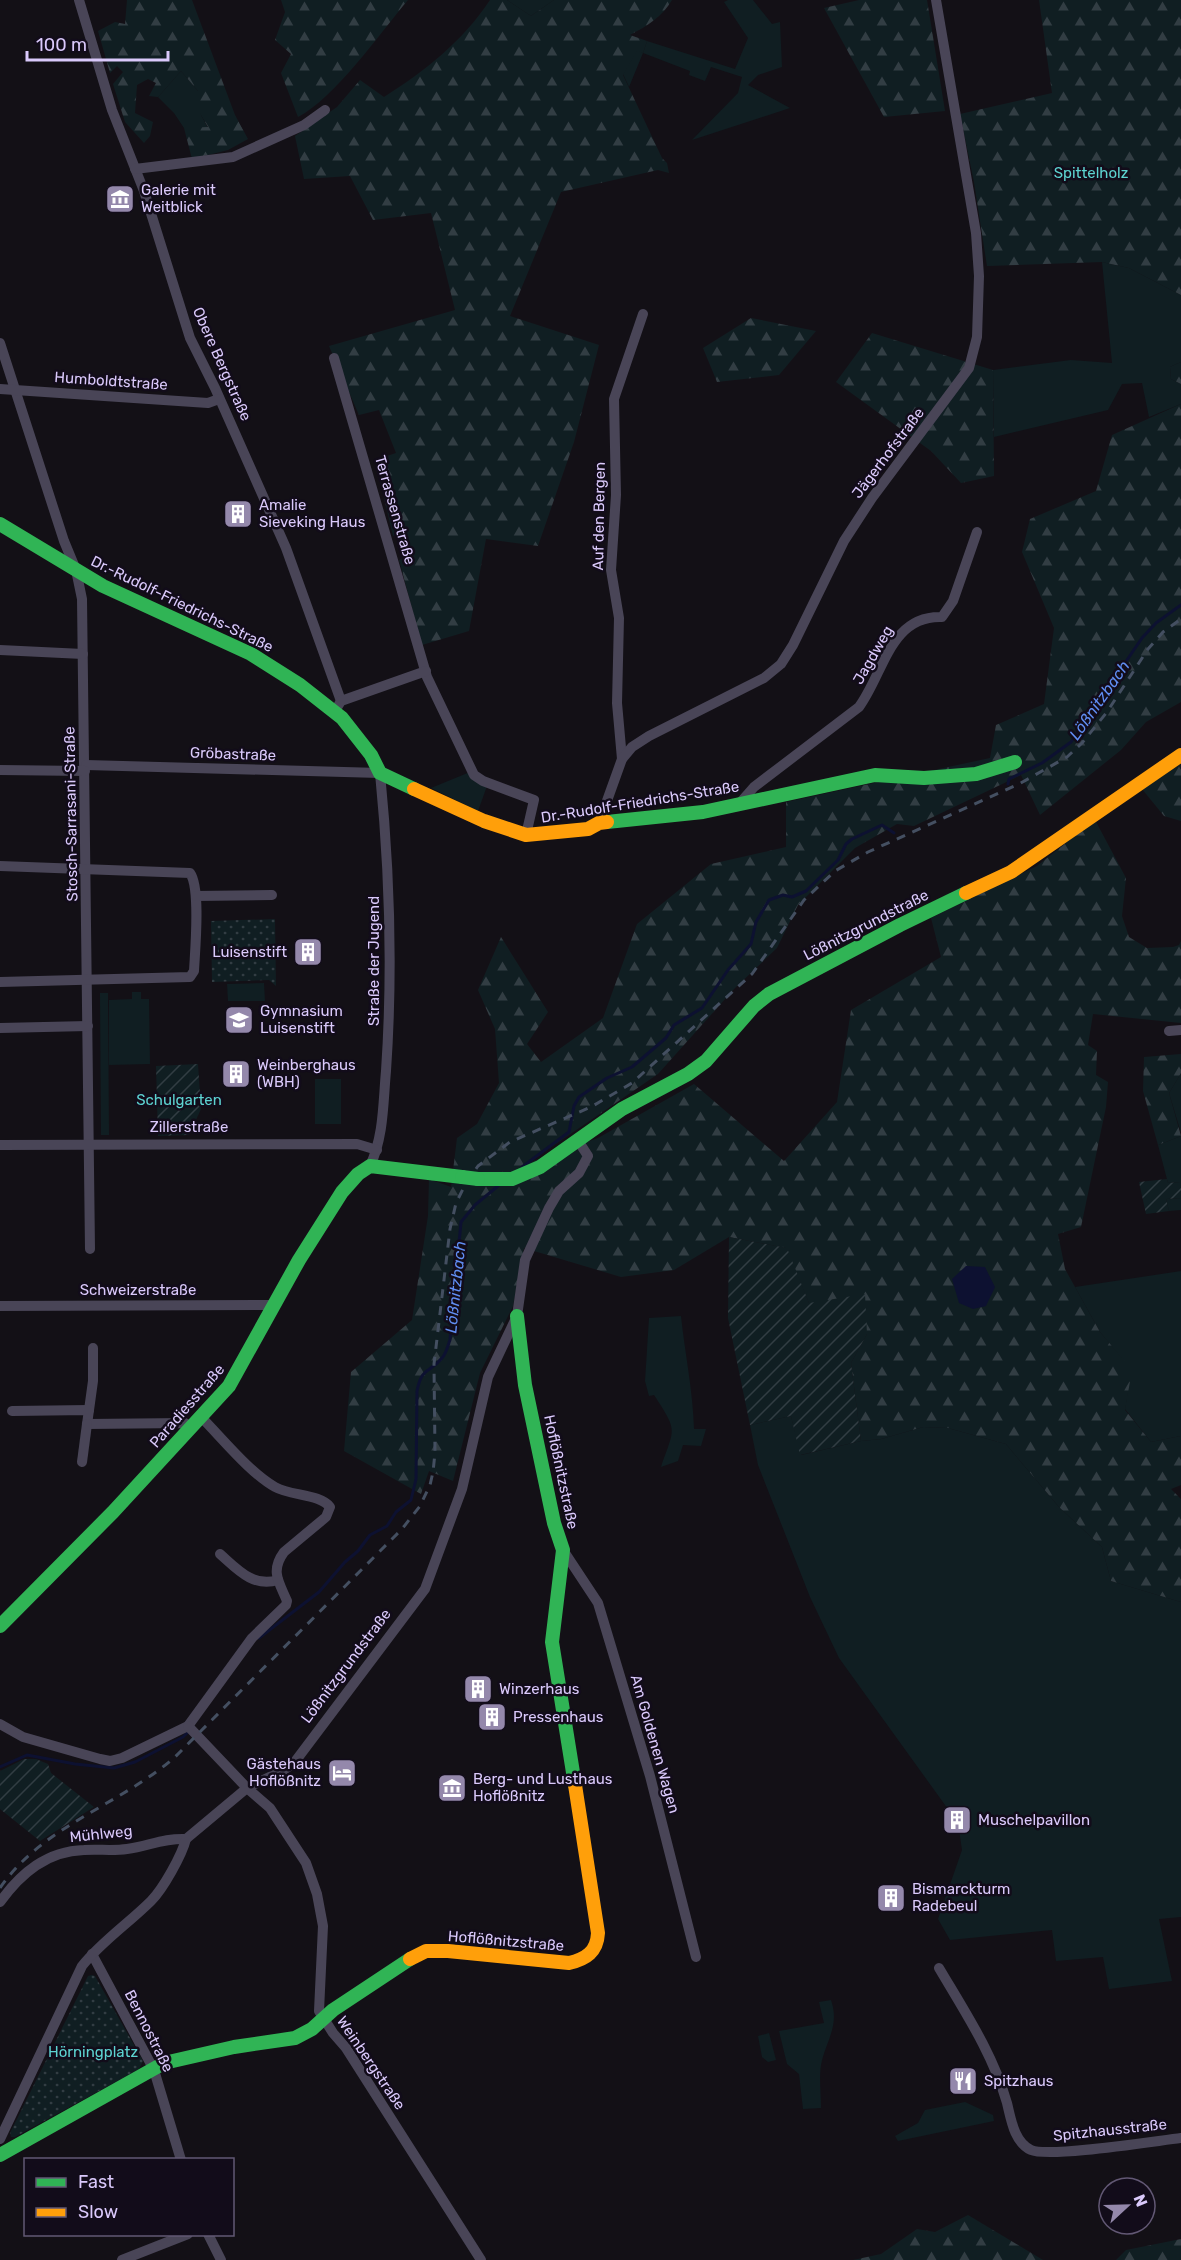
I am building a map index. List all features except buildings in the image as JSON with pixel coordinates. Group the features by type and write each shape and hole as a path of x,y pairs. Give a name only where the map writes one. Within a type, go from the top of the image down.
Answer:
{"street":[{"name":"Obere Bergstraße","path":"79,0 112,110 144,191 190,338 286,548 338,706"},
{"name":"Jägerhofstraße","path":"599,823 622,759 632,747 649,736 764,678 781,664 793,645 844,541 872,498 969,368 977,337 979,276 976,233 936,0"},
{"path":"135,170 233,157 304,125 326,110"},
{"name":"Auf den Bergen","path":"622,759 617,703 619,618 611,570 616,495 614,399 643,314"},
{"name":"Stosch-Sarrasani-Straße","path":"0,343 75,570 82,599 90,1249"},
{"name":"Terrassenstraße","path":"333,358 426,671 474,776 534,800 526,835"},
{"name":"Humboldtstraße","path":"0,389 208,403 219,399"},
{"name":"Dr.-Rudolf-Friedrichs-Straße","path":"0,524 103,586 252,654 338,706 371,754 380,773 484,822 526,835 588,829 599,823 703,813 875,775 924,778 976,774 1016,762"},
{"name":"Jagdweg","path":"739,804 754,788 859,707 868,695 901,632 916,621 930,616 942,617 953,601 977,532"},
{"path":"0,650 83,654"},
{"path":"338,706 426,671"},
{"name":"Lößnitzgrundstraße","path":"370,1166 494,1180 519,1177 540,1167 622,1109 688,1074 706,1061 754,1006 769,994 900,925 1011,872 1181,754"},
{"name":"Gröbastraße","path":"0,770 85,768 380,773"},
{"name":"Straße der Jugend","path":"377,1150 381,1136 391,990 389,870 380,773"},
{"path":"0,866 190,873 195,879 196,896 194,971 190,977 0,982"},
{"path":"196,896 272,895"},
{"path":"0,1028 88,1026"},
{"path":"1169,1031 1181,1030"},
{"name":"Lößnitzgrundstraße","path":"0,2139 82,1966 153,1898 183,1851 186,1839 247,1788 294,1763 425,1589 462,1489 488,1377 517,1316 525,1260 537,1231 559,1191 585,1165 588,1156 578,1139"},
{"name":"Zillerstraße","path":"0,1145 357,1144 377,1150"},
{"name":"Paradiesstraße","path":"0,1626 113,1512 235,1379 299,1260 342,1192 358,1174 370,1166 377,1150"},
{"name":"Schweizerstraße","path":"0,1306 275,1305"},
{"name":"Hoflößnitzstraße","path":"0,2155 164,2063 234,2047 295,2038 312,2029 323,2018 400,1964 426,1951 448,1951 569,1964 585,1958 598,1944 552,1642 563,1550 554,1523 525,1385 517,1316"},
{"path":"82,1462 93,1381 93,1348"},
{"path":"12,1411 88,1410"},
{"path":"0,1724 23,1737 110,1761 132,1754 190,1728 252,1638 286,1605 287,1601 278,1580 277,1565 280,1558 284,1552 326,1517 331,1510 330,1507 322,1500 283,1492 264,1480 201,1417"},
{"path":"87,1424 185,1423 192,1428"},
{"name":"Am Goldenen Wagen","path":"563,1550 598,1603 650,1776 696,1957"},
{"path":"220,1554 246,1577 261,1581 278,1580"},
{"name":"Weinbergstraße","path":"190,1728 247,1788 270,1808 306,1863 314,1883 323,1926 319,2012 346,2048 481,2260"},
{"name":"Mühlweg","path":"0,1902 16,1880 51,1857 81,1850 126,1849 168,1839 186,1839"},
{"name":"Bennostraße","path":"92,1954 154,2070 180,2158"},
{"name":"Spitzhausstraße","path":"939,1968 974,2027 994,2067 1016,2133 1031,2150 1056,2152 1181,2138"},
{"path":"122,2260 185,2236"},
{"path":"209,2236 221,2260"}],"green space":[{"path":"127,0 192,0 235,115 248,139 228,150 192,159 184,128 208,127 193,94 198,91 181,71 158,97 149,96 156,83 148,79 137,85 135,113 153,122 150,136 144,143 125,122 113,84 123,72 117,66 110,73 98,31 115,22 125,24"},
{"path":"281,0 408,0 342,80 312,108 298,117 281,73 291,54 275,40 285,12"},
{"path":"490,0 507,0 531,16 554,0 672,0 654,20 630,35 647,41 643,53 637,51 623,75 662,158 667,163 669,173 658,170 561,192 510,316 599,345 574,442 538,546 486,539 469,631 422,645 399,560 409,556 402,534 393,536 375,460 396,453 379,410 359,415 329,346 455,310 431,213 373,220 350,176 304,179 295,136 337,107 360,80 384,97 399,87 455,42"},
{"path":"507,0 554,0 531,16"},
{"path":"753,0 772,24 780,22 782,67 758,75 748,85 790,108 692,140 738,93 742,77 711,67 705,81 689,75 690,71 643,53 647,41 735,69 748,38 724,2"},
{"path":"859,0 927,0 945,111 884,117 824,8"},
{"name":"Spittelholz","path":"1039,0 1181,0 1181,295 1129,268 1102,262 987,266 974,182 960,114 1052,93"},
{"path":"637,50 643,53 629,87 623,74"},
{"path":"181,71 198,91 201,115 208,128 184,128 174,113 158,97"},
{"path":"1102,262 1129,268 1181,295 1181,362 1170,367 1171,379 1181,384 1181,404 1149,417 1142,383 1122,384 1108,410 994,437 993,370 1071,360 1112,363"},
{"path":"751,318 816,331 779,375 717,382 703,348"},
{"path":"872,333 993,370 994,476 961,483 931,451 836,382"},
{"path":"1181,362 1181,384 1171,379 1170,367"},
{"path":"1181,404 1181,702 1146,722 1121,750 1040,815 1021,775 914,826 897,824 855,848 798,905 777,948 735,988 658,1074 528,1163 598,1138 694,1084 784,1161 837,1102 851,1010 941,957 931,918 1037,866 1095,820 1126,878 1122,916 1129,937 1147,948 1173,947 1179,945 1181,941 1181,1023 1093,1014 1088,1045 1097,1051 1096,1075 1108,1082 1106,1107 1081,1227 1058,1234 1065,1269 1100,1332 1132,1370 1125,1410 1151,1442 1181,1436 1181,1485 1171,1489 1181,1499 1181,1602 1111,1581 1102,1547 1059,1507 1006,1444 948,1428 923,1427 881,1439 861,1441 851,1363 867,1334 809,1303 786,1248 729,1237 674,1270 621,1277 524,1248 513,1306 480,1373 453,1481 429,1471 421,1494 344,1451 351,1372 412,1320 428,1216 429,1179 451,1187 457,1138 477,1124 499,1083 495,1029 478,990 501,937 548,1012 527,1044 541,1062 603,1018 637,924 711,864 786,847 786,802 990,758 996,725 1044,704 1054,628 1022,552 1030,519 1096,491 1112,435"},
{"path":"1181,764 1181,821 1164,816 1142,789"},
{"path":"470,772 487,786 478,811 431,788"},
{"path":"275,919 276,986 269,980 212,982 211,921"},
{"path":"264,983 265,1001 228,1001 227,984"},
{"path":"132,992 141,992 141,999 149,999 150,1064 109,1065 109,1000 132,999"},
{"path":"100,993 108,993 109,1135 101,1135"},
{"path":"1181,1054 1181,1073 1169,1093 1181,1136 1158,1145 1143,1091 1144,1057"},
{"name":"Schulgarten","path":"198,1064 201,1109 189,1135 158,1136 156,1066"},
{"path":"1181,1073 1181,1133 1169,1093"},
{"path":"315,1079 341,1079 341,1124 315,1124"},
{"path":"1181,1136 1181,1182 1168,1183 1158,1145"},
{"path":"1167,1179 1168,1183 1181,1182 1181,1198 1166,1199 1169,1211 1146,1214 1139,1182"},
{"path":"1181,1198 1181,1210 1169,1211 1166,1199"},
{"path":"729,1237 787,1248 809,1303 865,1294 867,1334 851,1363 861,1441 800,1455 791,1416 750,1425 728,1318"},
{"path":"1181,1271 1181,1436 1151,1442 1125,1409 1131,1370 1100,1332 1075,1287"},
{"path":"681,1316 691,1387 694,1429 706,1429 701,1446 683,1445 678,1461 661,1467 672,1430 667,1416 654,1395 649,1396 645,1381 649,1318"},
{"path":"791,1416 801,1455 861,1441 881,1439 923,1427 948,1428 1006,1444 1059,1507 1102,1547 1111,1581 1181,1602 1181,1917 1159,1919 1172,1981 1109,1989 1103,1957 1056,1961 1052,1930 950,1940 938,1919 962,1850 958,1823 839,1658 810,1597 758,1465 750,1425"},
{"path":"24,1759 36,1759 48,1764 51,1773 94,1807 40,1841 0,1809 0,1771"},
{"name":"Hörningplatz","path":"88,1976 95,1976 143,2061 139,2069 15,2137 11,2137 10,2133"},
{"path":"831,2000 834,2018 821,2065 821,2108 803,2109 799,2074 787,2064 779,2031 824,2023 819,2002"},
{"path":"769,2033 776,2060 768,2062 762,2057 758,2036"},
{"path":"965,2102 993,2115 994,2121 898,2141 895,2136 918,2123 925,2110"},
{"path":"968,2215 1043,2260 853,2260 881,2254 917,2229 935,2232"},
{"path":"1181,2239 1181,2260 1116,2260 1126,2250"}],"water":[{"path":"966,1266 985,1267 995,1287 986,1306 973,1309 959,1303 952,1279"}],"waterway":[{"name":"Lößnitzbach","path":"1008,784 1009,779 1042,763 1071,742 1142,638 1156,623 1181,605"},
{"name":"Lößnitzbach","path":"522,1167 569,1132 574,1106 579,1097 607,1078 632,1067 666,1038 674,1025 702,1008 728,970 751,944 756,922 769,900 783,895 792,897 806,891 838,860 846,844 852,839 882,825 894,833"},
{"name":"Lößnitzbach","path":"259,1638 319,1592 370,1535 387,1526 396,1512 411,1500 416,1479 417,1391 421,1378 443,1356 450,1340 461,1222 475,1205 498,1186"},
{"name":"Lößnitzbach","path":"0,1767 27,1755 75,1764 114,1768 135,1762 183,1737 188,1732"}],"railway":[{"path":"0,1888 37,1848 153,1774 175,1757 402,1529 420,1506 430,1485 433,1472 435,1453 434,1364 450,1229 456,1203 478,1166 510,1142 591,1107 632,1083 752,974 804,900 835,871 868,852 1019,784 1067,757 1082,743 1107,712 1148,649 1163,632 1181,619"}],"traffic: fast":[{"path":"0,524 103,586 251,654 300,685 342,718 371,755 380,773 414,789"},
{"path":"607,822 703,812 875,775 924,778 976,774 1015,762"},
{"path":"478,1179 512,1179 540,1167 622,1109 688,1074 706,1061 754,1006 769,994 966,893"},
{"path":"0,1626 113,1512 229,1386 299,1260 342,1192 358,1174 370,1166 462,1177"},
{"path":"462,1177 478,1179"},
{"path":"517,1316 525,1385 554,1523 563,1550 552,1642 575,1785"},
{"path":"0,2155 164,2063 234,2047 295,2038 312,2029 333,2010 410,1959"}],"traffic: slow":[{"path":"966,893 1011,872 1181,755"},
{"path":"414,789 484,821 526,835 588,829 599,823 607,822"},
{"path":"410,1959 426,1951 448,1951 569,1963 581,1959 593,1950 598,1933 575,1785"}],"place":[{"name":"Galerie mit Weitblick","path":"120,199"},
{"name":"Amalie Sieveking Haus","path":"238,514"},
{"name":"Luisenstift","path":"308,952"},
{"name":"Gymnasium Luisenstift","path":"239,1020"},
{"name":"Weinberghaus (WBH)","path":"236,1074"},
{"name":"Winzerhaus","path":"478,1689"},
{"name":"Pressenhaus","path":"492,1717"},
{"name":"Gästehaus Hoflößnitz","path":"342,1773"},
{"name":"Berg- und Lusthaus Hoflößnitz","path":"452,1788"},
{"name":"Muschelpavillon","path":"957,1820"},
{"name":"Bismarckturm Radebeul","path":"891,1898"},
{"name":"Spitzhaus","path":"963,2081"}]}
